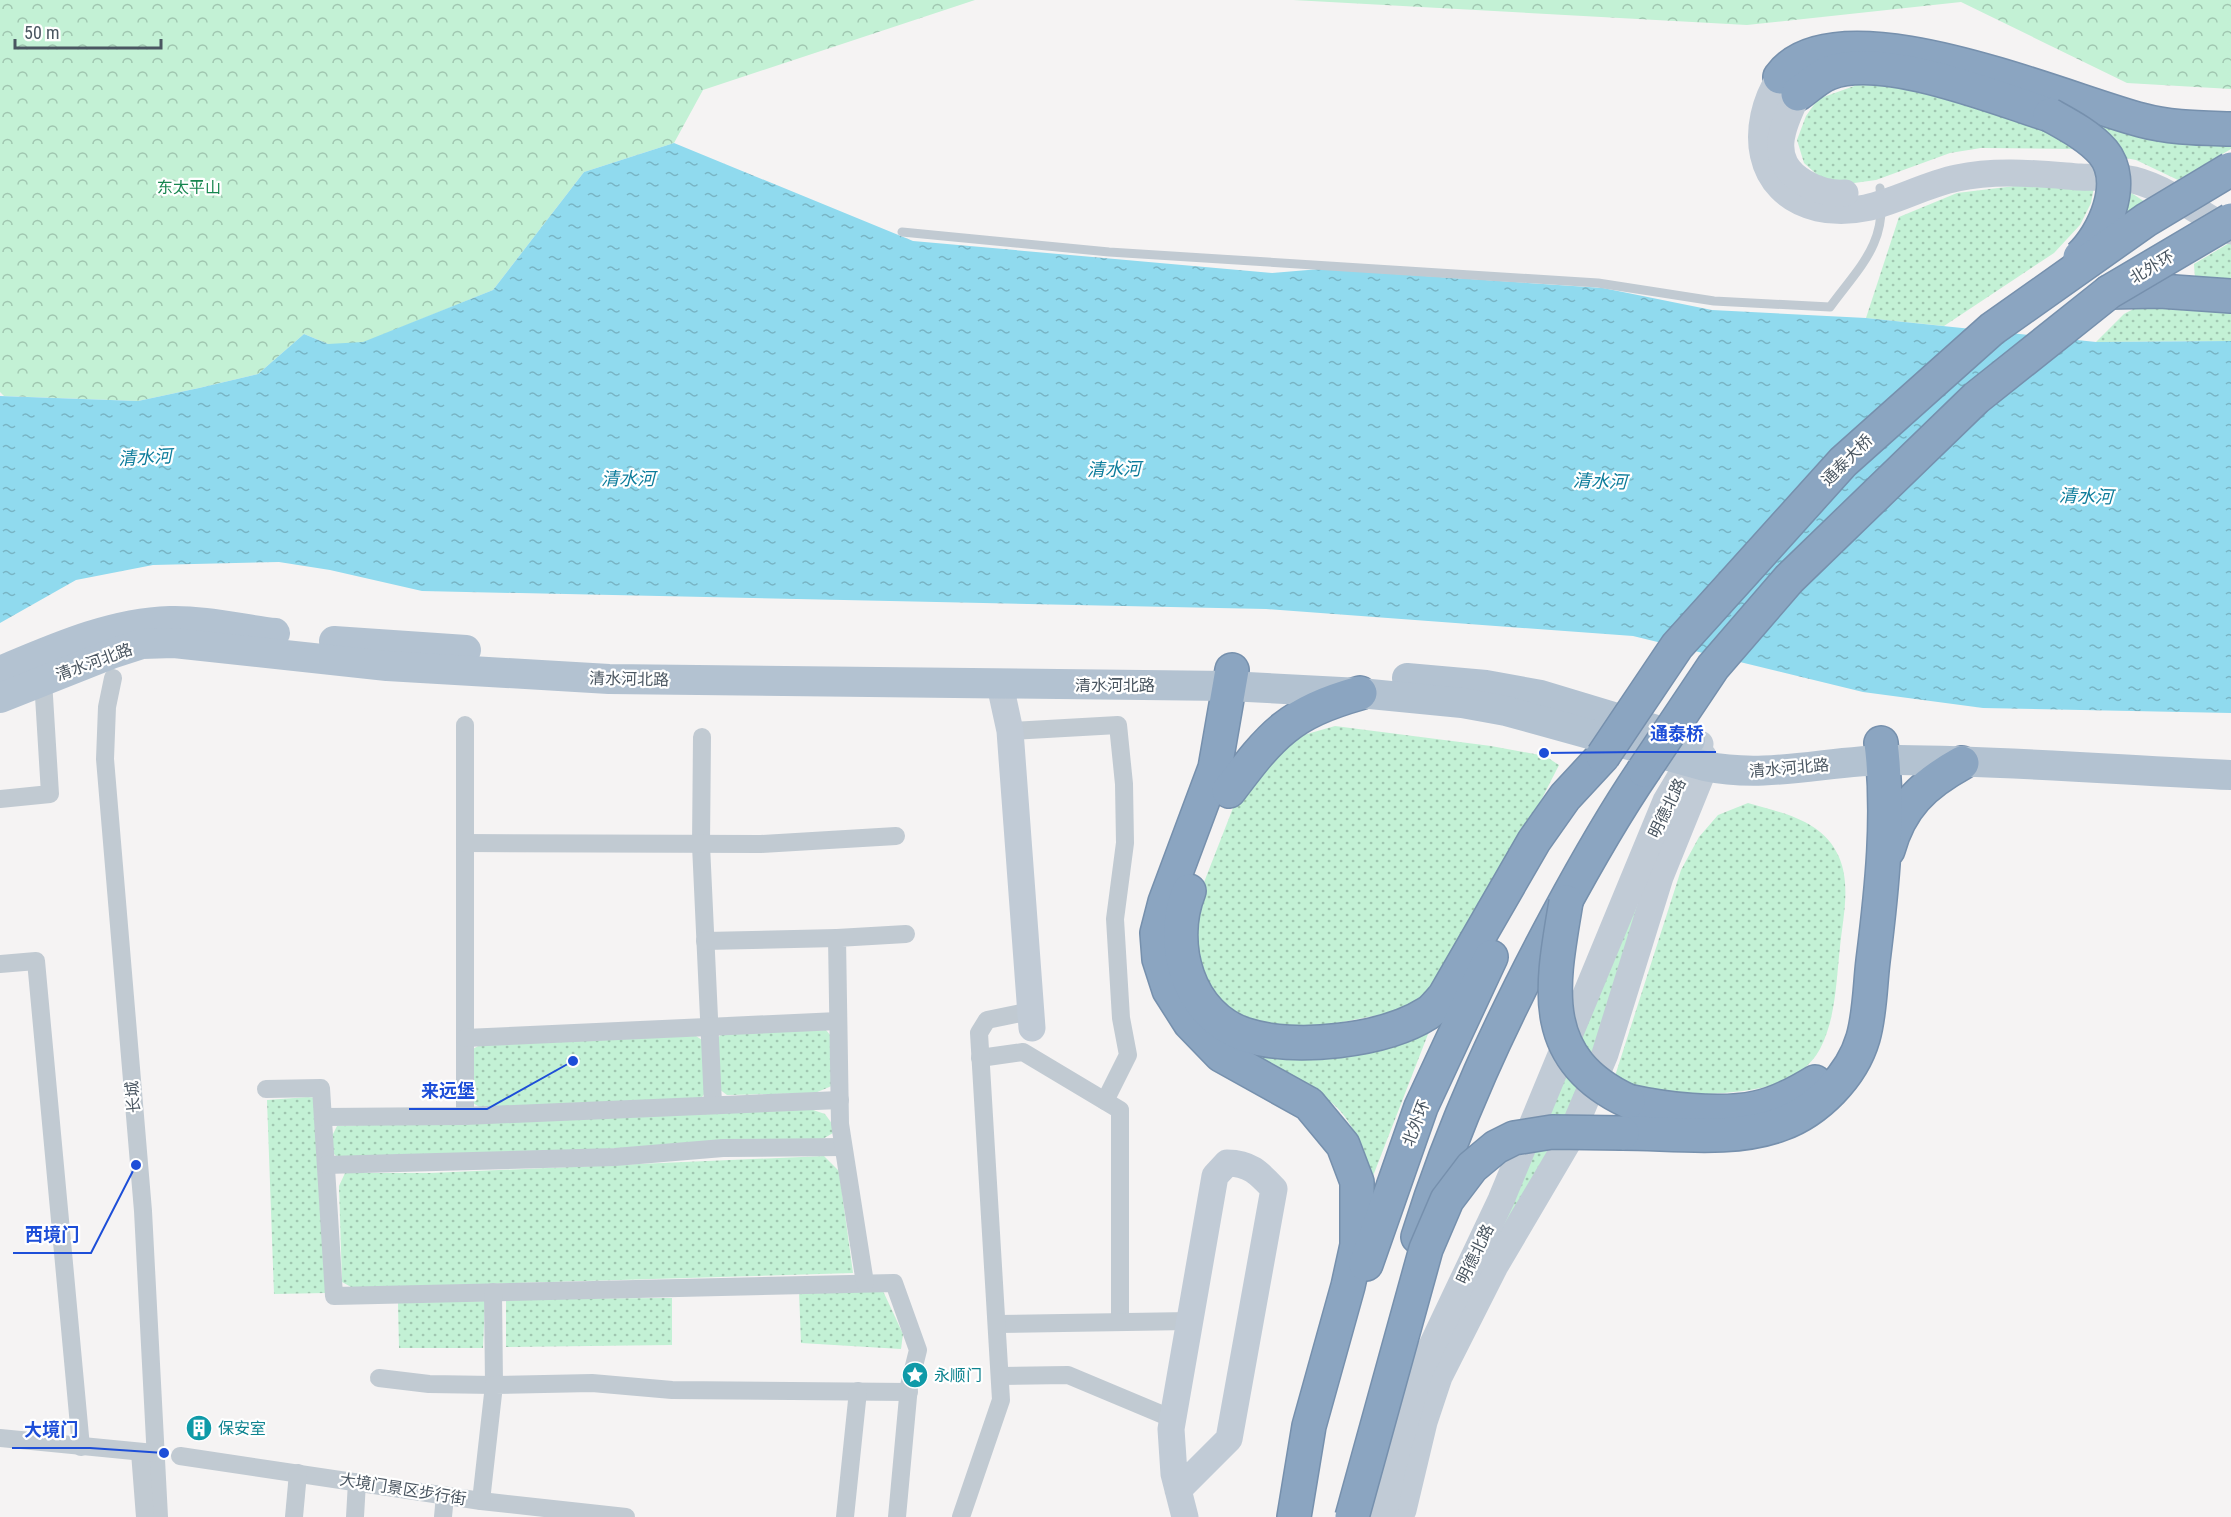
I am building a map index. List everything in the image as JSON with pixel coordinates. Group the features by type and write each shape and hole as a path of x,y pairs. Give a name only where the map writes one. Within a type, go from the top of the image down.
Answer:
{"highway":[{"path":"1789,85 1829,73 1862,68 1890,70 2142,121 2186,127 2231,129"},
{"path":"2050,288 2091,246 2101,230 2113,187 2112,172 2104,153 2072,127 2054,104"},
{"name":"通泰大桥","path":"1603,756 1677,646 1844,462 1992,329 2146,220 2231,169"},
{"name":"北外环","path":"1566,902 1612,817 1713,667 1789,579 1976,398 2076,316 2109,292 2231,219"},
{"path":"2109,292 2160,291 2231,296"},
{"path":"1229,791 1241,678"},
{"path":"1241,678 1215,768 1165,902 1157,933 1159,959 1169,990 1190,1023 1221,1055 1310,1104 1344,1144 1357,1182 1357,1245 1348,1286 1309,1426 1296,1517"},
{"path":"1360,693 1323,703 1293,720 1259,752 1229,791 1183,905 1180,932 1184,970 1202,1003 1222,1022 1245,1035 1292,1043 1360,1036 1401,1026 1430,1013 1444,997 1534,841 1565,797 1603,756"},
{"path":"1875,752 1883,876"},
{"path":"1352,1517 1426,1249 1447,1200 1472,1167 1497,1147 1514,1138 1667,1109 1756,1108 1796,1093 1815,1081 1837,1055 1847,1014 1866,883 1875,752"},
{"name":"北外环","path":"1296,1517 1319,1425 1373,1243 1421,1107 1484,970 1603,756"},
{"path":"1566,902 1553,978 1557,1019 1571,1057 1584,1074 1606,1091 1625,1117 1745,1134 1782,1124 1821,1099 1841,1079 1863,1039 1888,847 1911,801 1933,778 1962,763"},
{"path":"1344,1517 1379,1366 1436,1179 1476,1077 1518,991 1566,902"}],"main road":[{"path":"1789,85 1768,95 1760,127 1763,158 1778,184 1797,202 1843,212 1956,164 1995,159 2090,162 2132,168 2159,178 2231,219"},
{"path":"1882,196 1957,178 2007,173 2118,178 2148,186 2231,231"},
{"name":"清水河北路","path":"0,671 102,632 135,624 173,621 338,641 630,661 1241,678 1448,680 1486,685 1592,709 1699,757"},
{"name":"清水河北路","path":"0,698 142,644 174,643 387,666 609,679 1000,685 1241,678 1462,703 1506,711 1699,757 1728,751 2231,755"},
{"path":"1000,685 1010,731 1031,1019"},
{"name":"清水河北路","path":"1875,752 1962,763 2231,775"},
{"name":"明德北路","path":"1383,1517 1392,1468 1419,1372 1501,1200 1666,801 1699,757"},
{"name":"明德北路","path":"1402,1517 1412,1468 1439,1377 1495,1266 1568,1142 1605,1054 1699,757"},
{"path":"1178,1490 1229,1439 1274,1189 1257,1170 1242,1163 1227,1163 1215,1176 1171,1429 1178,1490 1185,1517"}],"street":[{"name":"长城","path":"113,678 107,707 105,759 143,1211 159,1517"},
{"path":"0,799 50,794 43,680"},
{"path":"465,725 465,1116"},
{"path":"1010,731 1118,725 1124,784 1125,843 1115,919 1121,1018 1128,1055 1105,1101"},
{"path":"702,737 701,844 713,1104"},
{"path":"465,843 761,844 896,837"},
{"path":"705,941 906,934"},
{"path":"837,938 843,1147 865,1283"},
{"path":"0,964 36,961 81,1447"},
{"path":"961,1517 1001,1400 979,1033 987,1020 1031,1019"},
{"path":"465,1038 838,1021"},
{"path":"980,1058 1023,1052 1120,1110 1120,1322"},
{"path":"266,1089 321,1088 334,1296 894,1283 918,1350 909,1392 897,1517"},
{"path":"323,1118 465,1116 840,1100"},
{"path":"326,1165 615,1157 723,1148 843,1147"},
{"path":"481,1501 494,1385 493,1292"},
{"path":"997,1324 1190,1321"},
{"path":"1000,1376 1068,1375 1173,1419"},
{"path":"378,1378 429,1384 592,1383 672,1390 909,1392"},
{"path":"845,1517 858,1391"},
{"path":"0,1438 147,1453 145,1517"},
{"name":"大境门景区步行街","path":"180,1456 445,1495 481,1501 508,1510 626,1517"},
{"path":"294,1517 298,1473"},
{"path":"355,1517 357,1482"},
{"path":"443,1517 445,1495"}],"lane":[{"path":"902,232 1109,252 1598,283 1714,301 1830,307 1876,246 1882,196"}],"green space":[{"name":"东太平山","path":"0,0 975,0 703,90 674,143 584,172 493,290 360,344 328,344 304,334 258,374 138,401 4,396 0,392"},
{"path":"1293,0 2231,0 2231,89 2127,83 1961,2 1747,25"},
{"path":"1857,85 1911,90 1962,102 2038,128 2077,149 1981,148 1950,153 1876,180 1847,184 1823,180 1804,163 1797,140 1806,116 1818,99"},
{"path":"2086,118 2231,141 2231,149 2178,180 2136,160 2120,157"},
{"path":"2023,185 2094,187 2091,203 2080,225 2054,253 1944,326 1866,318 1899,217 1957,193"},
{"path":"2127,190 2145,202 2123,215"},
{"path":"2231,242 2231,282 2195,279 2194,264"},
{"path":"2139,306 2231,307 2231,341 2096,342 2124,314"},
{"path":"1335,726 1491,746 1545,756 1559,765 1529,824 1432,990 1399,1011 1327,1025 1296,1026 1250,1022 1224,1007 1203,984 1194,930 1201,890 1240,790 1293,738"},
{"path":"1748,803 1788,815 1812,826 1832,844 1843,868 1844,913 1835,1000 1825,1037 1820,1049 1799,1073 1770,1086 1738,1092 1679,1097 1641,1089 1615,1076 1681,870 1699,837 1718,815"},
{"path":"1636,906 1641,907 1574,1105 1489,1254"},
{"path":"1430,1029 1373,1176 1352,1127 1333,1104 1290,1076 1230,1045 1336,1057 1385,1049"},
{"path":"826,1030 831,1036 834,1085 815,1093 727,1095 719,1089 716,1039 722,1034"},
{"path":"696,1036 702,1040 706,1091 701,1099 483,1109 471,1102 471,1050 480,1045"},
{"path":"316,1098 326,1293 274,1294 267,1100"},
{"path":"807,1108 825,1114 833,1125 833,1133 821,1140 340,1160 333,1153 332,1136 337,1126"},
{"path":"824,1156 839,1171 853,1273 353,1288 342,1282 339,1186 345,1173 431,1173"},
{"path":"883,1291 903,1334 901,1349 801,1343 799,1292"},
{"path":"672,1298 672,1345 506,1347 506,1299"},
{"path":"485,1301 483,1348 399,1348 398,1303"}],"water":[{"name":"清水河","path":"674,143 913,241 1272,273 1320,269 1603,288 1712,310 1866,318 2096,342 2231,341 2231,713 1983,708 1863,692 1633,636 1266,609 422,591 330,570 279,562 153,565 76,580 0,623 0,396 138,401 258,374 304,334 328,344 363,342 493,290 584,172"}],"place":[{"name":"通泰桥","path":"1544,753"},
{"name":"来远堡","path":"573,1061"},
{"name":"西境门","path":"136,1165"},
{"name":"永顺门","path":"915,1375"},
{"name":"保安室","path":"199,1428"},
{"name":"大境门","path":"164,1453"}]}
